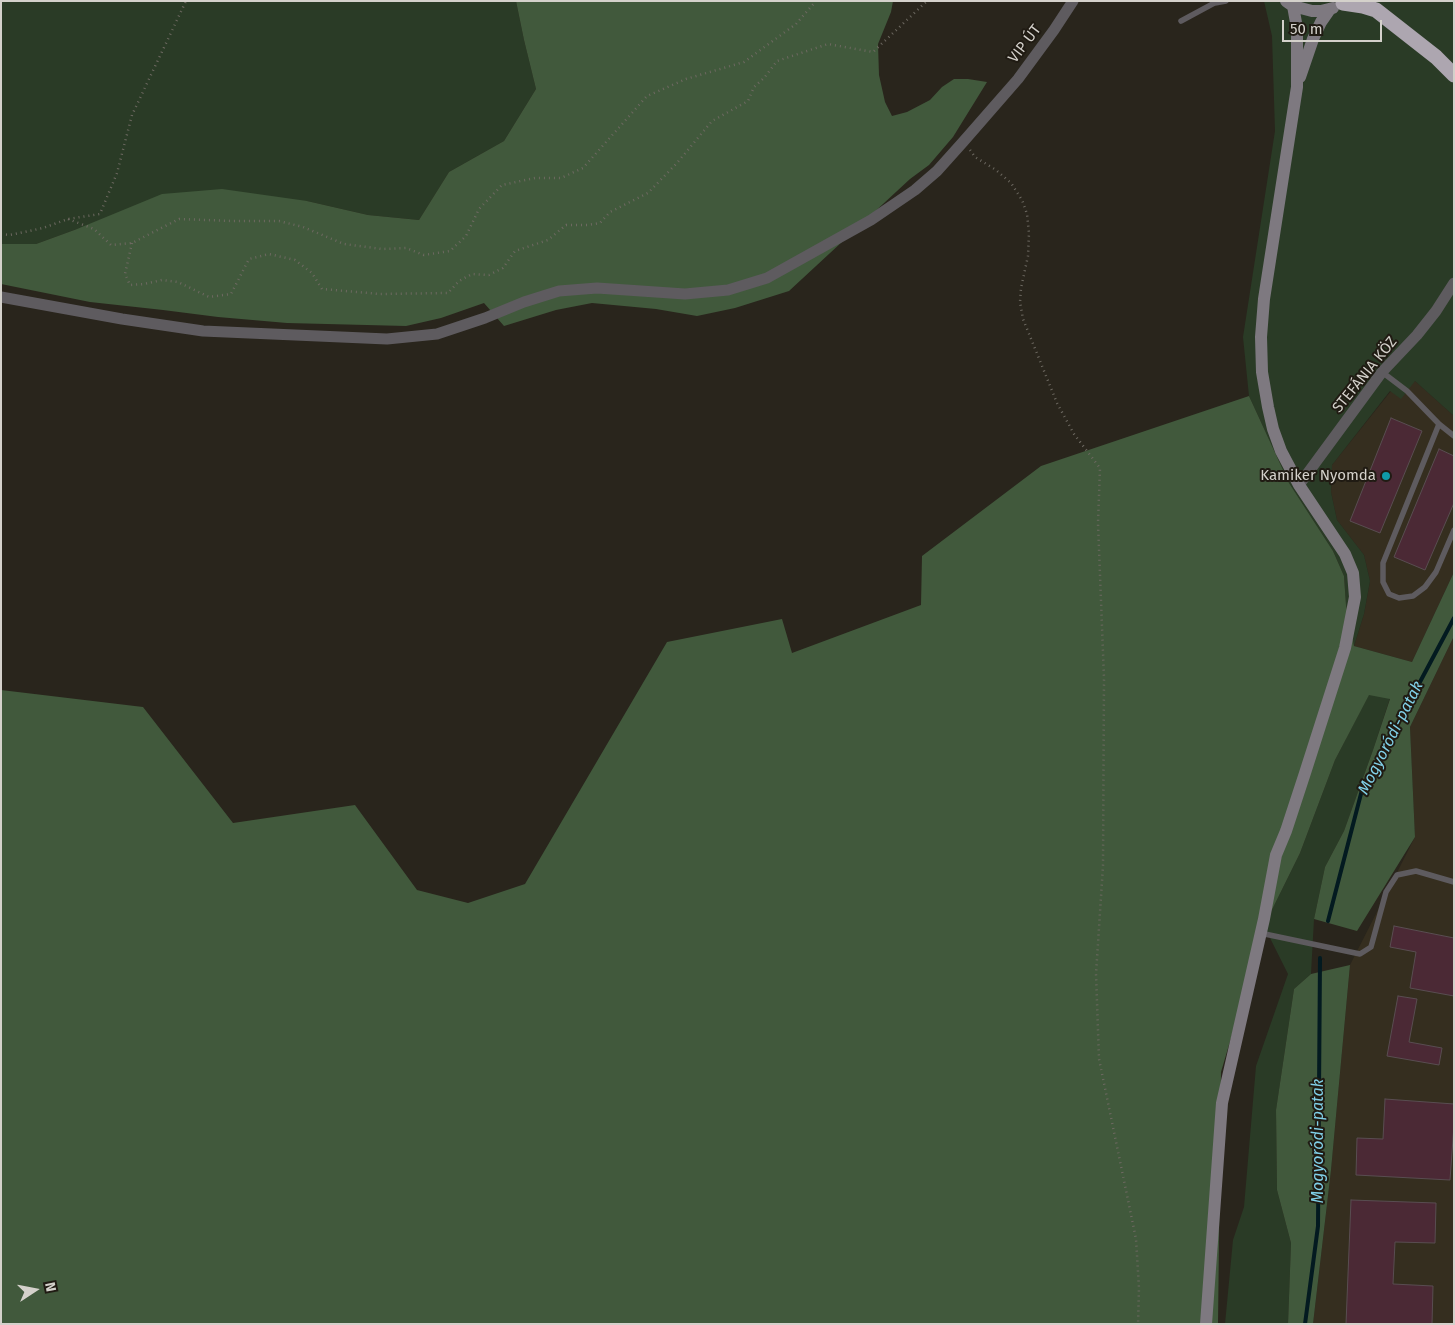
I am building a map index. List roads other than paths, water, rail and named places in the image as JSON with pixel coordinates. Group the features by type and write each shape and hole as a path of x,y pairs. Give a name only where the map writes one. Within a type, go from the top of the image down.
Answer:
{"highway":[{"path":"1340,5 1364,6 1376,10 1436,57 1454,75"}],"street":[{"name":"VIP ÚT","path":"1,297 122,319 203,331 387,339 437,334 485,318 524,302 559,292 597,288 685,294 728,290 768,278 877,216 915,190 937,171 1018,79 1073,1"},
{"path":"1290,4 1312,11 1340,5"},
{"path":"1206,1324 1222,1103 1276,855 1303,782 1346,648 1355,597 1353,573 1346,554 1299,485 1281,451 1273,429 1264,390 1261,353 1264,299 1297,87 1297,28 1290,4"},
{"path":"1297,87 1313,39 1321,22 1340,5"},
{"name":"STEFÁNIA KÖZ","path":"1299,485 1382,372 1417,335 1436,311 1454,283"}],"lane":[{"path":"1181,21 1217,2 1226,1"},
{"path":"1382,372 1407,391 1439,424 1454,436"},
{"path":"1439,424 1383,563 1383,582 1389,594 1399,598 1413,596 1425,587 1436,572 1454,530"},
{"path":"1260,933 1360,954 1370,947 1386,892 1397,875 1416,871 1454,882"}],"waterway":[{"name":"Mogyoródi-patak","path":"1328,921 1363,786 1454,618"},
{"name":"Mogyoródi-patak","path":"1305,1324 1318,1226 1320,958"}],"place":[{"name":"Kamiker Nyomda","path":"1386,476"}]}
